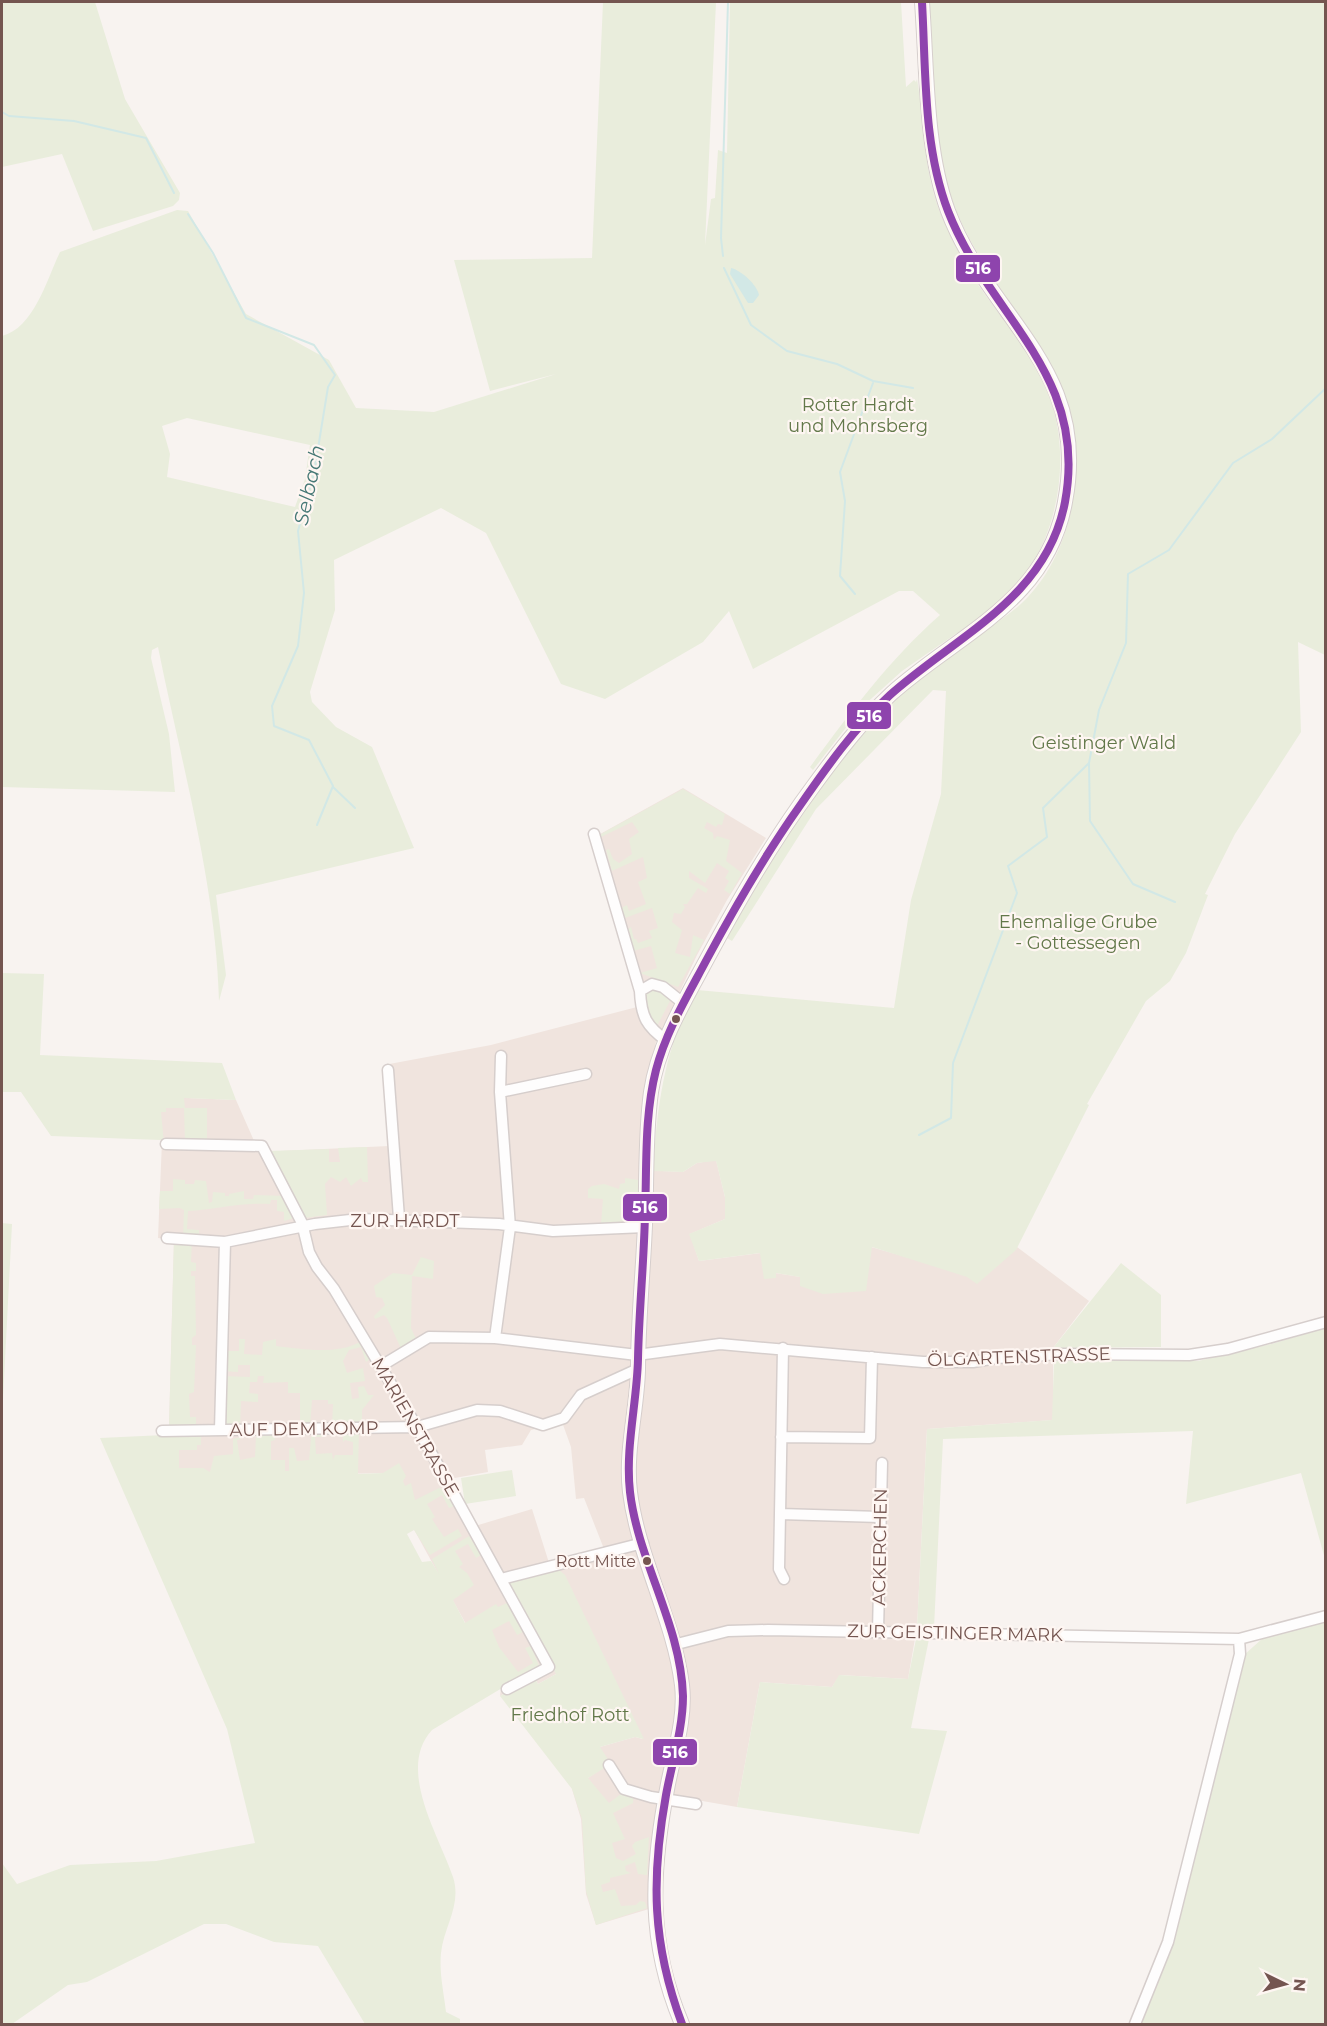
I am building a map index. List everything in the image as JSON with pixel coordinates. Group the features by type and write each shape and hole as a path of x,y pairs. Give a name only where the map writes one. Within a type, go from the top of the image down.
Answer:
{"street":[{"path":"682,2025 663,1969 654,1913 656,1849 682,1716 682,1687 673,1645 631,1500 628,1474 638,1369 652,1090 667,1041 683,1003 745,890 774,843 867,718 913,675 1004,609 1020,594 1044,561 1058,529 1066,500 1069,473 1068,429 1055,387 1047,368 970,256 946,206 933,138 922,2"},
{"path":"594,834 640,992 644,1016 650,1029 667,1041"},
{"path":"640,992 652,984 663,987 683,1003"},
{"path":"495,1338 510,1227 500,1092 501,1056"},
{"path":"388,1070 399,1218"},
{"path":"500,1092 586,1074"},
{"name":"MARIENSTRASSE","path":"166,1144 262,1146 303,1228 309,1252 317,1267 334,1289 417,1427 549,1666 507,1689"},
{"name":"ZUR HARDT","path":"167,1238 225,1242 315,1224 358,1219 399,1218 499,1224 553,1231 645,1227"},
{"path":"220,1430 225,1242"},
{"name":"ÖLGARTENSTRASSE","path":"381,1366 429,1336 495,1338 637,1355 720,1344 940,1362 1061,1354 1189,1355 1228,1350 1326,1322"},
{"path":"783,1348 778,1569 784,1579"},
{"path":"781,1437 870,1438 872,1357"},
{"name":"AUF DEM KOMP","path":"162,1431 417,1427 477,1410 500,1411 543,1425 564,1418 581,1395 638,1369"},
{"name":"ACKERCHEN","path":"878,1631 882,1463"},
{"path":"780,1514 880,1517"},
{"path":"501,1579 643,1543"},
{"name":"ZUR GEISTINGER MARK","path":"673,1645 728,1631 878,1631 1239,1639 1326,1616"},
{"path":"1135,2025 1168,1942 1240,1654 1239,1639"},
{"path":"609,1765 624,1789 696,1804"}],"shaded area":[{"path":"731,268 744,275 755,287 759,295 753,303 748,303 730,274"},
{"path":"683,788 766,838 727,900 697,955 656,1042 645,1091 641,1170 683,1172 697,1163 716,1160 725,1197 725,1219 690,1234 699,1261 761,1253 775,1273 801,1277 871,1247 969,1275 1017,1247 1089,1301 1053,1348 1053,1420 927,1429 917,1627 908,1679 840,1675 832,1687 760,1682 737,1807 662,1794 649,1909 596,1925 586,1894 581,1819 572,1789 604,1767 600,1747 635,1737 643,1739 556,1674 538,1684 534,1677 500,1696 501,1688 383,1473 165,1478 169,1428 174,1240 158,1238 162,1141 140,1096 236,1100 259,1152 389,1146 384,1065 491,1045 637,1007 636,994 593,838","holes":["562,1422 571,1447 576,1499 584,1498 606,1554 550,1566 532,1509 475,1526 449,1479 488,1472 485,1450 522,1445 531,1430"]}],"green space":[{"path":"2,2 95,2 125,99 180,193 179,200 173,206 93,231 62,154 2,167"},
{"name":"Rotter Hardt und Mohrsberg","path":"603,2 716,2 705,245 711,199 715,198 718,150 727,153 730,2 901,2 906,87 914,80 916,82 917,79 928,169 937,204 966,266 1027,352 1044,383 1053,406 1058,431 1059,483 1055,508 1037,556 1023,577 986,615 961,636 957,633 902,671 862,707 813,770 810,767 871,688 921,632 940,615 913,591 899,591 753,669 729,611 703,642 605,699 561,684 486,533 441,508 334,560 335,610 310,692 312,702 336,727 372,747 414,848 216,895 226,975 219,1001 211,912 204,868 158,647 152,650 151,658 169,734 175,792 2,787 2,336 13,331 31,313 60,252 177,210 188,211 246,314 329,360 356,408 434,412 556,374 490,391 454,260 592,258","holes":["187,418 310,445 305,479 295,507 167,477 170,454 162,426"]},
{"name":"Geistinger Wald","path":"928,2 1325,2 1325,655 1298,642 1301,732 1235,834 1205,894 1208,895 1186,953 1170,981 1146,1001 1087,1104 1089,1105 1016,1250 977,1284 967,1277 872,1247 866,1291 823,1294 800,1286 800,1277 776,1273 776,1278 764,1279 760,1253 699,1261 689,1234 725,1219 725,1197 716,1161 697,1163 683,1172 653,1171 660,1101 670,1055 686,1011 697,990 894,1008 911,900 941,794 946,691 933,690 816,809 732,941 724,936 791,824 849,746 896,698 922,676 1016,609 1042,580 1064,537 1074,489 1076,465 1071,417 1056,375 1034,337 978,254 962,225 950,193 935,116"},
{"path":"683,789 725,814 722,825 718,824 716,827 707,822 704,828 713,833 714,840 717,836 730,840 726,861 742,873 730,894 724,890 729,881 725,878 729,871 717,863 705,883 689,871 689,878 708,889 706,893 698,888 687,904 683,904 685,907 681,914 674,913 672,922 682,930 675,953 690,957 693,935 704,940 678,987 640,973 657,968 651,946 633,951 628,929 631,927 634,939 638,943 652,938 649,931 658,928 652,908 625,918 621,908 627,905 629,911 646,904 638,882 647,878 643,857 612,871 606,850 609,849 613,859 619,863 632,854 629,839 639,832 632,822 601,837 601,834"},
{"path":"2,973 44,974 40,1055 222,1063 236,1100 184,1098 185,1108 207,1108 207,1144 185,1143 184,1108 166,1108 166,1112 161,1112 164,1143 161,1140 51,1136 21,1092 2,1092"},
{"path":"653,988 664,992 671,999 657,1026 652,1023 645,998 647,991"},
{"path":"367,1147 368,1182 363,1182 361,1178 351,1186 346,1177 340,1182 331,1177 325,1184 327,1215 304,1218 268,1151 329,1149 329,1162 340,1162 338,1148"},
{"path":"625,1178 639,1180 636,1223 601,1224 603,1199 588,1198 588,1189 604,1184 619,1189 620,1184 625,1183"},
{"path":"173,1179 185,1180 185,1184 194,1184 195,1180 206,1181 209,1203 212,1202 213,1192 225,1193 225,1196 229,1196 229,1194 244,1191 244,1199 253,1199 254,1195 287,1196 298,1217 284,1221 284,1212 277,1211 277,1200 271,1200 270,1204 188,1211 187,1229 199,1230 199,1240 183,1239 184,1210 180,1208 159,1209 160,1191 173,1191"},
{"path":"2,1223 12,1224 2,1419"},
{"path":"174,1239 192,1240 191,1262 196,1263 196,1271 191,1271 191,1276 195,1276 196,1335 192,1338 192,1345 196,1345 194,1392 189,1394 190,1417 196,1417 196,1430 201,1431 201,1445 197,1445 197,1450 179,1450 179,1468 203,1468 210,1472 214,1456 233,1454 233,1439 241,1437 237,1440 240,1460 255,1457 256,1436 263,1436 264,1430 275,1430 275,1440 271,1441 271,1460 285,1460 285,1471 289,1471 289,1448 294,1448 297,1461 309,1460 312,1428 323,1428 323,1437 315,1437 316,1454 332,1453 333,1460 335,1455 353,1455 353,1442 345,1440 343,1442 342,1428 359,1428 358,1474 383,1473 399,1463 406,1476 403,1481 405,1486 411,1483 415,1500 439,1488 445,1490 454,1506 449,1508 442,1495 427,1504 435,1517 432,1519 444,1537 458,1529 462,1536 430,1555 414,1530 407,1534 422,1562 431,1561 439,1574 432,1559 469,1536 481,1555 476,1558 468,1544 455,1551 463,1564 459,1567 467,1573 474,1585 453,1600 465,1623 496,1604 498,1607 507,1603 523,1632 517,1635 509,1621 492,1630 499,1647 518,1672 533,1663 525,1648 531,1646 539,1666 432,1730 422,1746 418,1764 419,1783 424,1802 455,1887 454,1906 441,1953 441,1968 446,2012 460,2019 460,2024 365,2024 318,1946 274,1942 226,1924 204,1924 87,1982 68,1985 12,2024 2,2024 2,1863 17,1884 70,1865 156,1861 255,1843 227,1729 100,1438 164,1435 169,1428"},
{"path":"421,1257 434,1261 433,1279 412,1276 411,1328 418,1343 403,1353 387,1318 384,1315 375,1319 374,1316 385,1305 382,1298 376,1297 374,1286 393,1273 412,1275"},
{"path":"1121,1263 1161,1295 1161,1347 1053,1348"},
{"path":"1325,1328 1325,1559 1301,1473 1186,1504 1193,1431 943,1439 934,1628 917,1627 927,1429 1052,1420 1054,1361 1198,1361 1275,1343"},
{"path":"239,1339 245,1339 244,1354 262,1355 263,1342 276,1339 276,1346 319,1350 341,1349 360,1342 374,1356 366,1362 361,1347 349,1350 343,1361 347,1373 363,1368 365,1381 350,1383 352,1399 359,1398 358,1387 364,1386 368,1395 374,1395 362,1410 362,1427 332,1427 333,1404 328,1404 328,1400 312,1400 310,1427 300,1428 300,1393 288,1393 288,1382 263,1383 264,1376 258,1376 257,1382 250,1382 249,1393 258,1394 258,1402 241,1401 240,1429 222,1429 223,1376 250,1377 250,1365 238,1365 238,1372 222,1371 223,1351 239,1351"},
{"path":"512,1470 516,1496 465,1504 461,1478"},
{"name":"Friedhof Rott","path":"558,1569 565,1575 644,1739 635,1737 600,1747 611,1764 588,1778 609,1803 626,1790 634,1792 633,1803 613,1813 625,1839 612,1843 616,1858 623,1861 636,1854 632,1846 635,1842 649,1837 647,1875 638,1874 635,1862 625,1866 626,1871 631,1873 610,1878 610,1882 601,1885 603,1892 615,1889 621,1906 636,1905 640,1901 645,1902 647,1908 596,1925 586,1891 582,1819 572,1789 500,1696 534,1677 538,1684 556,1674 507,1584 510,1579"},
{"path":"1325,1621 1325,2024 1141,2024 1174,1941 1244,1655 1263,1638"},
{"path":"916,1639 929,1639 911,1728 947,1731 919,1834 737,1807 760,1682 832,1687 839,1675 908,1679"}],"waterway":[{"path":"723,256 721,238 728,2"},
{"name":"Selbach","path":"2,112 9,116 74,121 146,138 174,193"},
{"name":"Selbach","path":"188,214 213,253 246,318 314,345 335,375 328,387 314,473 298,531 304,593 298,646 272,706 274,726 309,740 333,786 317,825"},
{"path":"724,268 751,325 787,351 837,364 873,381 913,388"},
{"path":"855,594 840,576 845,501 840,472 873,383"},
{"path":"1175,902 1133,884 1090,821 1089,763 1099,710 1126,643 1128,574 1169,550 1233,463 1272,439 1326,388"},
{"path":"919,1135 951,1118 953,1063 1017,893 1008,866 1047,837 1043,808 1089,763"},
{"path":"333,787 355,808"}],"transit line":[{"name":"516","path":"682,2024 672,1995 660,1938 657,1883 661,1825 677,1746 683,1696 675,1644 634,1518 629,1475 637,1376 648,1124 656,1070 678,1013 728,920 774,844 820,778 853,734 877,707 996,612 1019,590 1039,564 1055,535 1065,502 1069,457 1063,417 1049,381 1031,348 966,249 948,211 940,186 934,161 927,108 922,2"}],"place":[{"name":"Rott Mitte","path":"647,1561"}],"park label":[{"name":"Ehemalige Grube - Gottessegen","path":"1078,932"}]}
